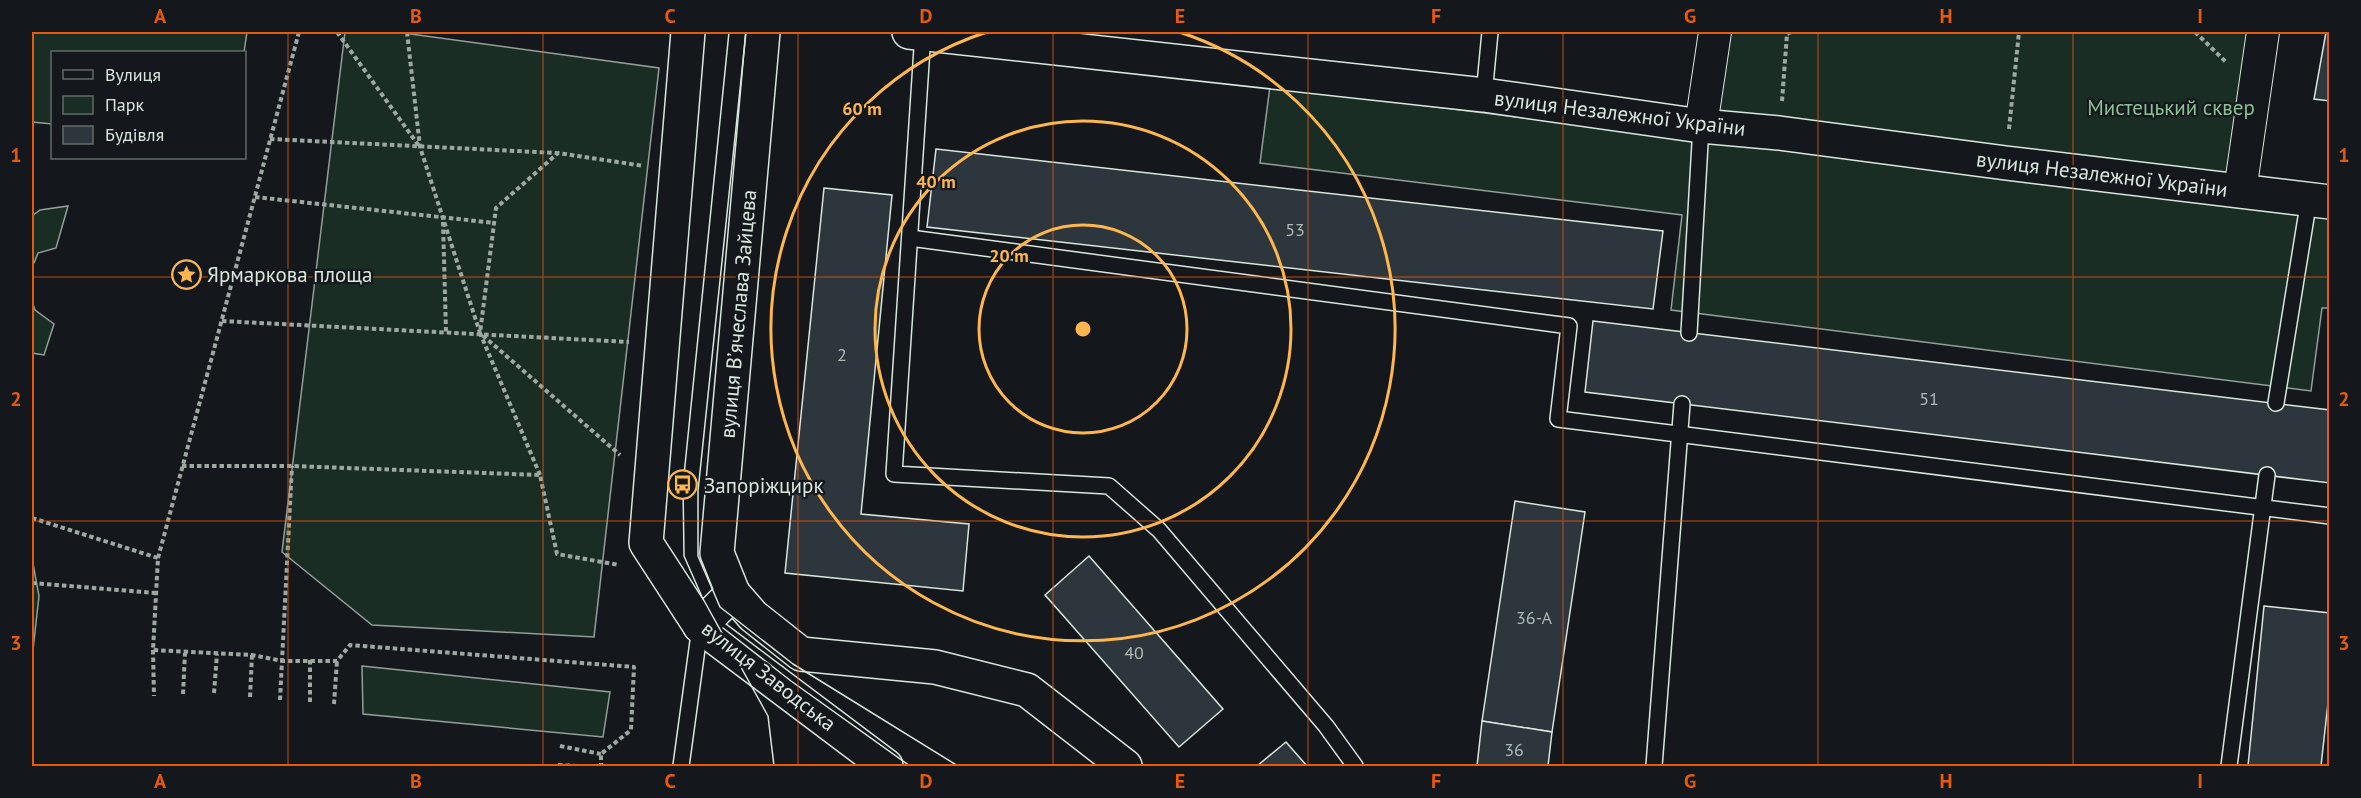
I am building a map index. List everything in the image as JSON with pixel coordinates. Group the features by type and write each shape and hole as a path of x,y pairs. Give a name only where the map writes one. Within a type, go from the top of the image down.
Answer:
{"street":[{"path":"651,482 688,32"},
{"name":"вулиця Вʼячеслава Зайцева","path":"763,32 717,553 733,593 753,616 801,654 935,667 1027,690 1125,766"},
{"name":"вулиця Незалежної України","path":"916,32 996,37 1484,95 1701,126 1779,133 2319,201"},
{"path":"1701,126 1715,32"},
{"path":"2240,191 2263,32"},
{"name":"вулиця Заводська","path":"651,482 646,543 700,626 886,766"},
{"path":"700,626 733,593"}],"lane":[{"path":"916,32 910,238 894,474 1109,486 1159,530 1326,726 1355,766"},
{"path":"1484,95 1490,32"},
{"path":"1689,333 1701,126"},
{"path":"2276,403 2319,201"},
{"path":"910,238 1569,326 1558,419 2330,516"},
{"path":"1654,766 1682,404"},
{"path":"2229,766 2267,475"},
{"path":"681,766 700,626"}],"path":[{"path":"154,696 153,650 158,558 299,32"},
{"path":"338,32 420,147"},
{"path":"407,32 420,147 480,333 540,475 557,554 667,574"},
{"path":"1779,133 1787,34 1791,32"},
{"path":"2006,163 2019,32"},
{"path":"270,139 558,153 677,170"},
{"path":"480,333 496,208 558,153"},
{"path":"255,197 495,223"},
{"path":"442,217 446,332"},
{"path":"222,321 480,333 662,345"},
{"path":"480,333 651,482"},
{"path":"182,466 292,466 540,475"},
{"path":"280,700 292,466"},
{"path":"32,518 158,558"},
{"path":"32,583 156,593"},
{"path":"334,704 337,661 350,645 634,667 631,730 602,754 601,766"},
{"path":"153,650 252,656 283,661 337,661"},
{"path":"183,694 185,653"},
{"path":"214,693 217,654"},
{"path":"250,697 252,656"},
{"path":"310,660 310,703"},
{"path":"560,746 602,754"},
{"path":"558,765 578,766"}],"green space":[{"path":"32,32 247,32 244,51 51,51 51,124 32,122"},
{"path":"345,32 396,32 659,68 594,637 372,625 282,552"},
{"name":"Мистецький сквер","path":"1715,32 2263,32 2240,191 1701,126"},
{"path":"1270,86 2329,219 2329,308 2322,308 2311,391 1671,310 1682,215 1260,163"},
{"path":"68,206 56,248 38,253 32,263 32,216 40,210"},
{"path":"32,301 35,310 54,324 44,355 32,353"},
{"path":"32,558 39,596 32,659"},
{"path":"362,666 610,692 603,737 363,714"}],"building":[{"path":"2326,32 2330,32 2330,101 2314,99"},
{"path":"936,149 1663,231 1653,309 927,227"},
{"path":"824,188 892,195 861,514 969,524 963,591 785,573"},
{"path":"1593,321 2330,410 2330,483 1585,392"},
{"path":"1515,501 1585,512 1552,732 1482,721"},
{"path":"1089,556 1223,709 1179,747 1045,595"},
{"path":"2264,606 2330,613 2330,685 2321,766 2248,766"},
{"path":"1482,721 1552,732 1548,766 1477,766"},
{"path":"1286,742 1307,766 1257,766"}],"tram line":[{"path":"729,32 683,485 684,556 702,597 768,716 774,766"},
{"path":"746,32 698,491 698,556 720,607 793,664 958,766"},
{"path":"723,628 791,681 910,766"}],"place":[{"name":"Ярмаркова площа","path":"186,274"},
{"name":"Запоріжцирк","path":"683,485"}]}
